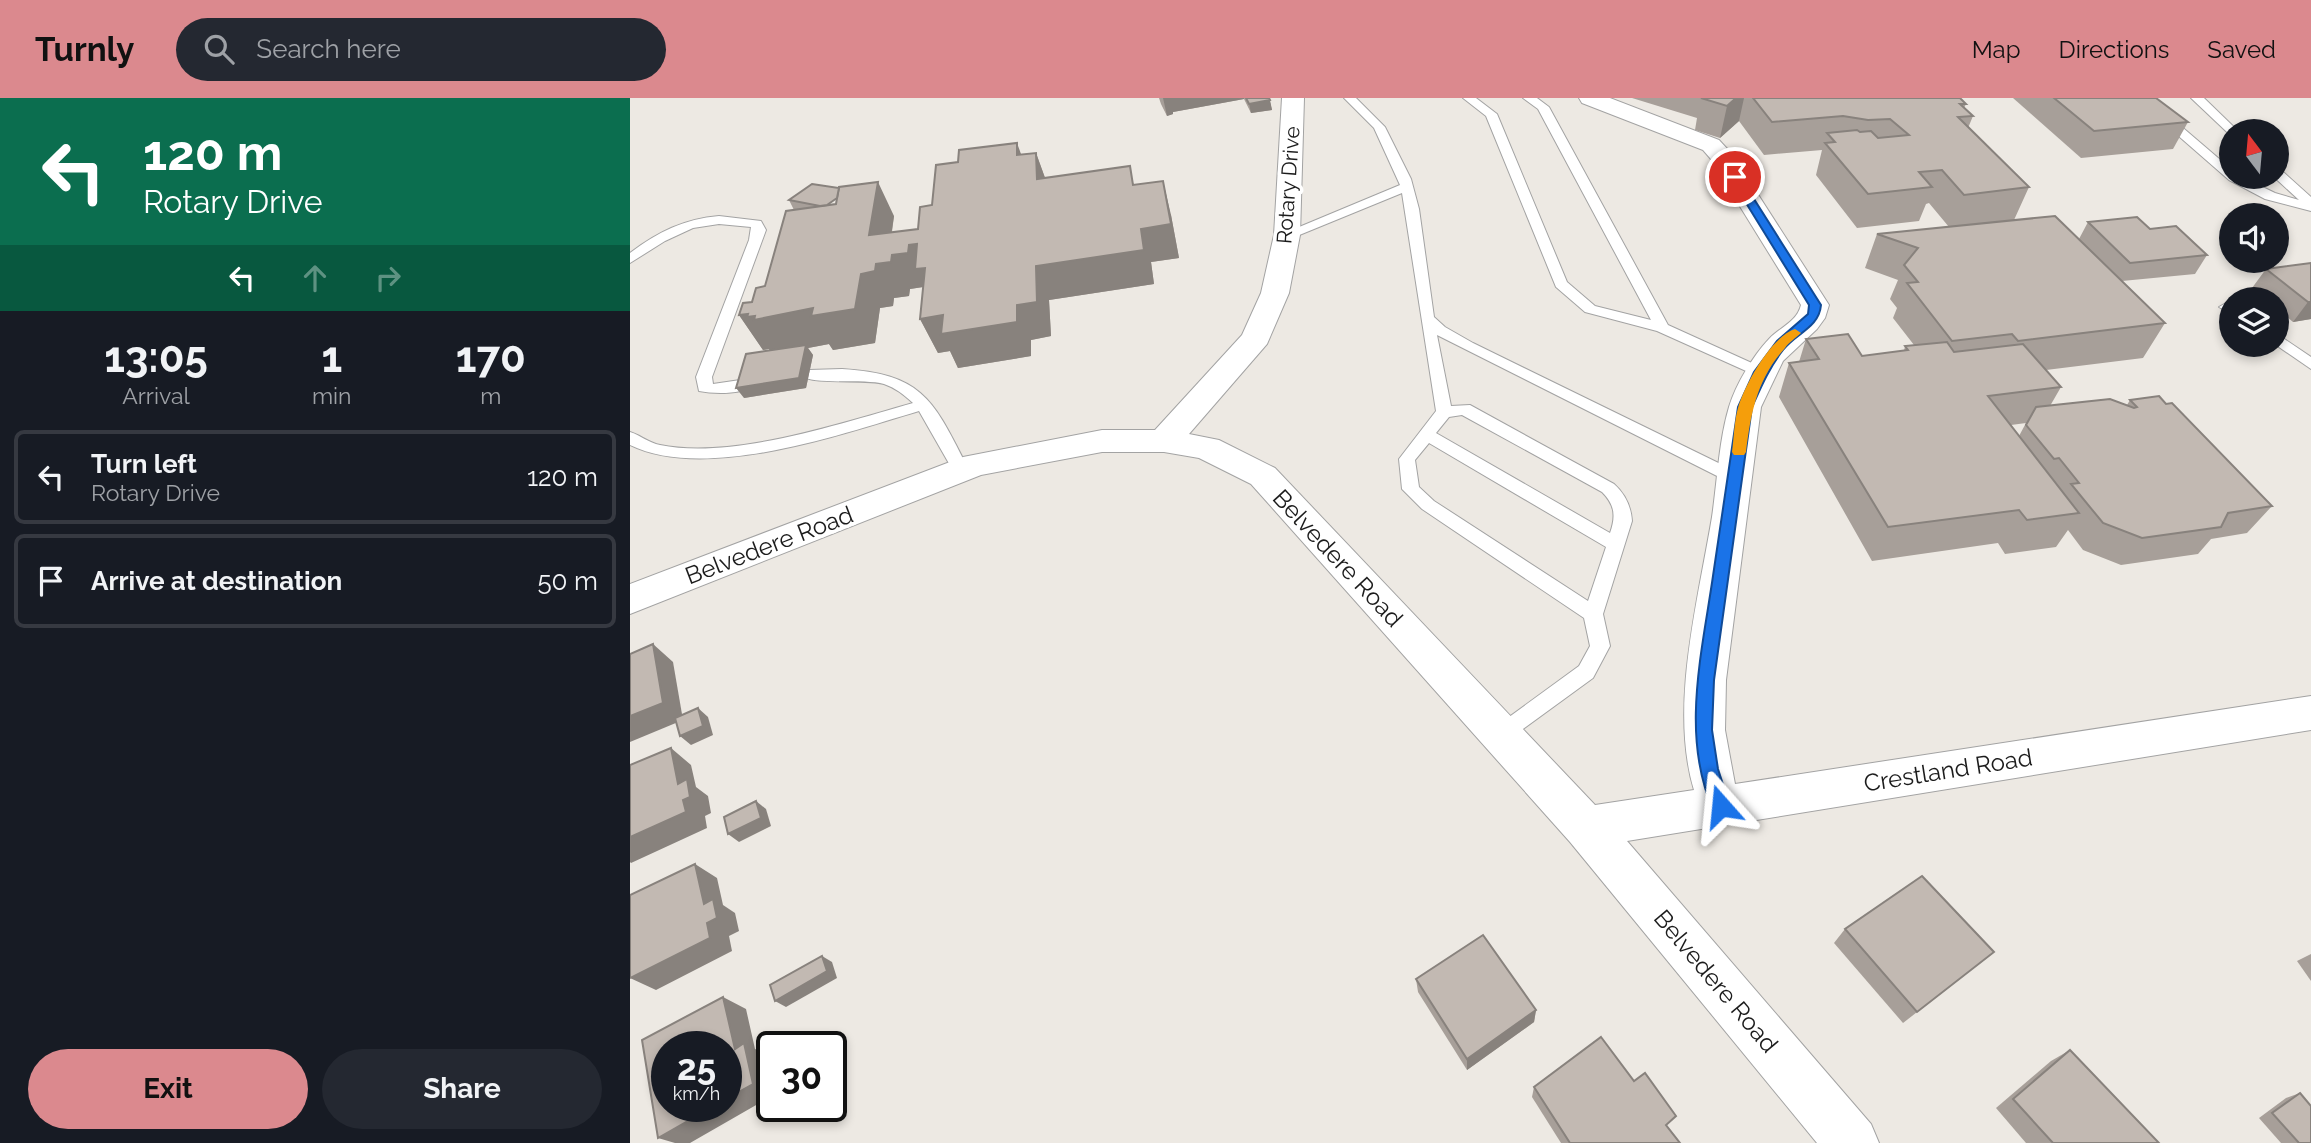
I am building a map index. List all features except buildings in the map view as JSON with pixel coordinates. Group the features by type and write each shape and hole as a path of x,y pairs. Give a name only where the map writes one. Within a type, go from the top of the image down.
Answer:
{"street":[{"name":"Rotary Drive","path":"1164,441 1256,338 1275,293 1287,235 1293,98"},
{"path":"1590,98 1711,145 1720,154 1815,305 1814,315 1781,344 1760,372 1745,407 1706,680 1704,730 1709,769 1721,806"},
{"name":"Belvedere Road","path":"630,599 975,465 1102,441 1164,441 1206,448 1263,476 1586,827 1852,1143"},
{"name":"Crestland Road","path":"1586,827 2311,713"}],"lane":[{"path":"1350,98 1379,127 1407,187 1413,209 1427,318 1444,412"},
{"path":"1468,98 1491,114 1561,284 1590,309 1662,328 1760,372"},
{"path":"1529,98 1543,107 1662,328"},
{"path":"2197,98 2219,119"},
{"path":"2145,102 2219,165"},
{"path":"2289,185 2311,206"},
{"path":"1287,235 1407,187"},
{"path":"2257,189 2270,196 2311,206"},
{"path":"630,259 657,238 696,221 714,219 755,224 759,230 756,240 704,377 705,387 713,389 747,384"},
{"path":"1427,318 1440,330 1468,346 1735,478"},
{"path":"2289,347 2310,363"},
{"path":"809,375 857,373 891,378 908,387 937,424 961,470"},
{"path":"630,438 641,448 687,453 754,450 923,405"},
{"path":"1501,734 1587,673 1600,646 1593,614 1623,521 1623,509 1618,498 1608,488 1464,409 1444,412 1407,459 1411,489 1428,505 1593,614"},
{"path":"1426,434 1615,544"}],"slow traffic":[{"path":"1739,452 1745,407 1760,372 1781,344 1795,333"}],"route":[{"path":"1721,806 1709,769 1704,730 1706,680 1745,407 1760,372 1781,344 1814,315 1815,305 1735,177"}]}
